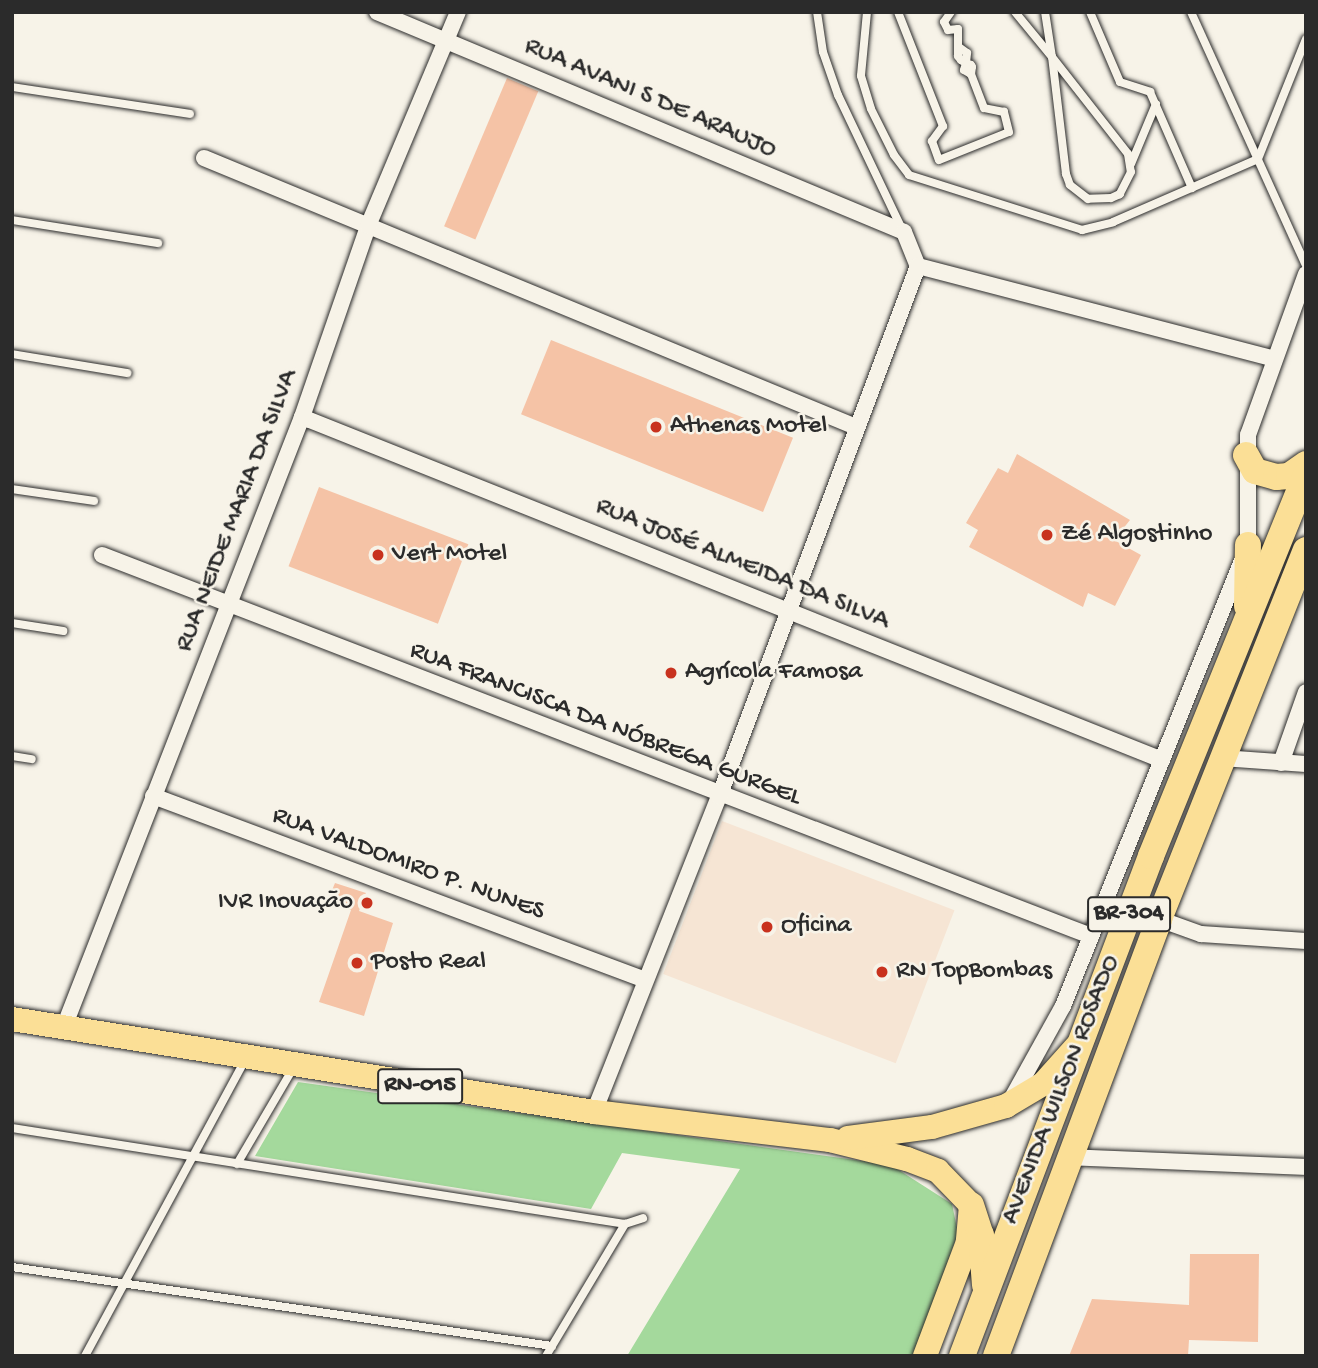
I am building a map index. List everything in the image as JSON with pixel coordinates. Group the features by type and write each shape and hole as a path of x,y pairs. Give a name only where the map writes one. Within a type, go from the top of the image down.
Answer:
{"highway":[{"path":"1246,454 1255,471 1276,477 1289,476 1306,464"},
{"name":"AVENIDA WILSON ROSADO","path":"962,1356 1082,1038 1306,475"},
{"path":"1247,622 1248,545"},
{"name":"AVENIDA WILSON ROSADO","path":"996,1356 1159,919 1306,551"},
{"path":"971,1205 981,1235 986,1294"}],"main road":[{"name":"RN-015","path":"12,1019 294,1067 594,1112 830,1140"},
{"path":"830,1140 932,1127 1006,1106 1063,1066 1082,1038"},
{"path":"830,1140 907,1159 938,1171 971,1205 968,1242 925,1356"}],"street":[{"name":"RUA AVANI S DE ARAUJO","path":"377,12 904,232"},
{"name":"RUA NEIDE MARIA DA SILVA","path":"64,1027 302,417 368,226 458,12"},
{"path":"204,158 856,428"},
{"path":"594,1112 719,797 918,266 904,232"},
{"path":"918,266 1274,359"},
{"path":"1006,1106 1063,1006 1248,545 1246,454 1255,409 1306,274"},
{"name":"RUA JOSÉ ALMEIDA DA SILVA","path":"302,417 1163,760"},
{"name":"RUA FRANCISCA DA NÓBREGA GURGEL","path":"102,555 719,797 1091,936"},
{"path":"1281,763 1306,692"},
{"path":"1222,758 1306,764"},
{"name":"RUA VALDOMIRO P. NUNES","path":"153,796 645,980"},
{"path":"1159,919 1201,933 1306,941"},
{"path":"1068,1157 1306,1167"}],"lane":[{"path":"817,12 823,52 838,95 904,232"},
{"path":"867,12 861,76 877,120 909,175 1082,230 1192,188 1258,159 1306,39"},
{"path":"898,12 943,126 932,141 939,160 1009,132 1004,112 984,108 971,75 972,67 966,63 967,53 960,48 958,29 948,30 944,22 951,12"},
{"path":"1015,12 1131,163"},
{"path":"1045,12 1070,185 1088,199 1111,198 1127,183 1131,163 1156,104"},
{"path":"1090,12 1120,82 1150,92 1192,188"},
{"path":"1191,12 1306,265"},
{"path":"12,87 190,114"},
{"path":"12,220 158,243"},
{"path":"12,354 127,373"},
{"path":"12,489 94,501"},
{"path":"12,622 63,631"},
{"path":"12,756 32,759"},
{"path":"85,1356 247,1058"},
{"path":"237,1164 294,1067"},
{"path":"12,1128 625,1224 643,1218"},
{"path":"546,1356 625,1224"},
{"path":"12,1267 552,1346"}],"shaded area":[{"name":"Oficina","path":"722,821 954,910 896,1063 663,974"}],"green space":[{"path":"298,1082 891,1165 952,1204 958,1233 914,1356 627,1356 740,1169 622,1153 591,1209 255,1156"}],"building":[{"path":"507,78 538,91 475,239 444,226"},
{"name":"Athenas Motel","path":"551,340 793,438 763,512 521,414"},
{"name":"Zé Algostinho","path":"1017,454 1130,520 1114,540 1141,555 1115,606 1088,593 1083,607 969,547 978,530 966,523 998,468 1008,473"},
{"name":"Vert Motel","path":"319,487 468,544 438,624 289,566"},
{"name":"Posto Real","path":"335,883 366,893 359,911 393,923 364,1016 319,1002 351,910 327,902"},
{"path":"1190,1254 1259,1254 1258,1342 1189,1340 1188,1356 1069,1356 1092,1299 1189,1305"}],"place":[{"name":"Athenas Motel","path":"656,427"},
{"name":"Zé Algostinho","path":"1047,535"},
{"name":"Vert Motel","path":"378,555"},
{"name":"Agrícola Famosa","path":"671,673"},
{"name":"IVR Inovação","path":"367,903"},
{"name":"Oficina","path":"767,927"},
{"name":"Posto Real","path":"357,963"},
{"name":"RN TopBombas","path":"882,972"}]}
